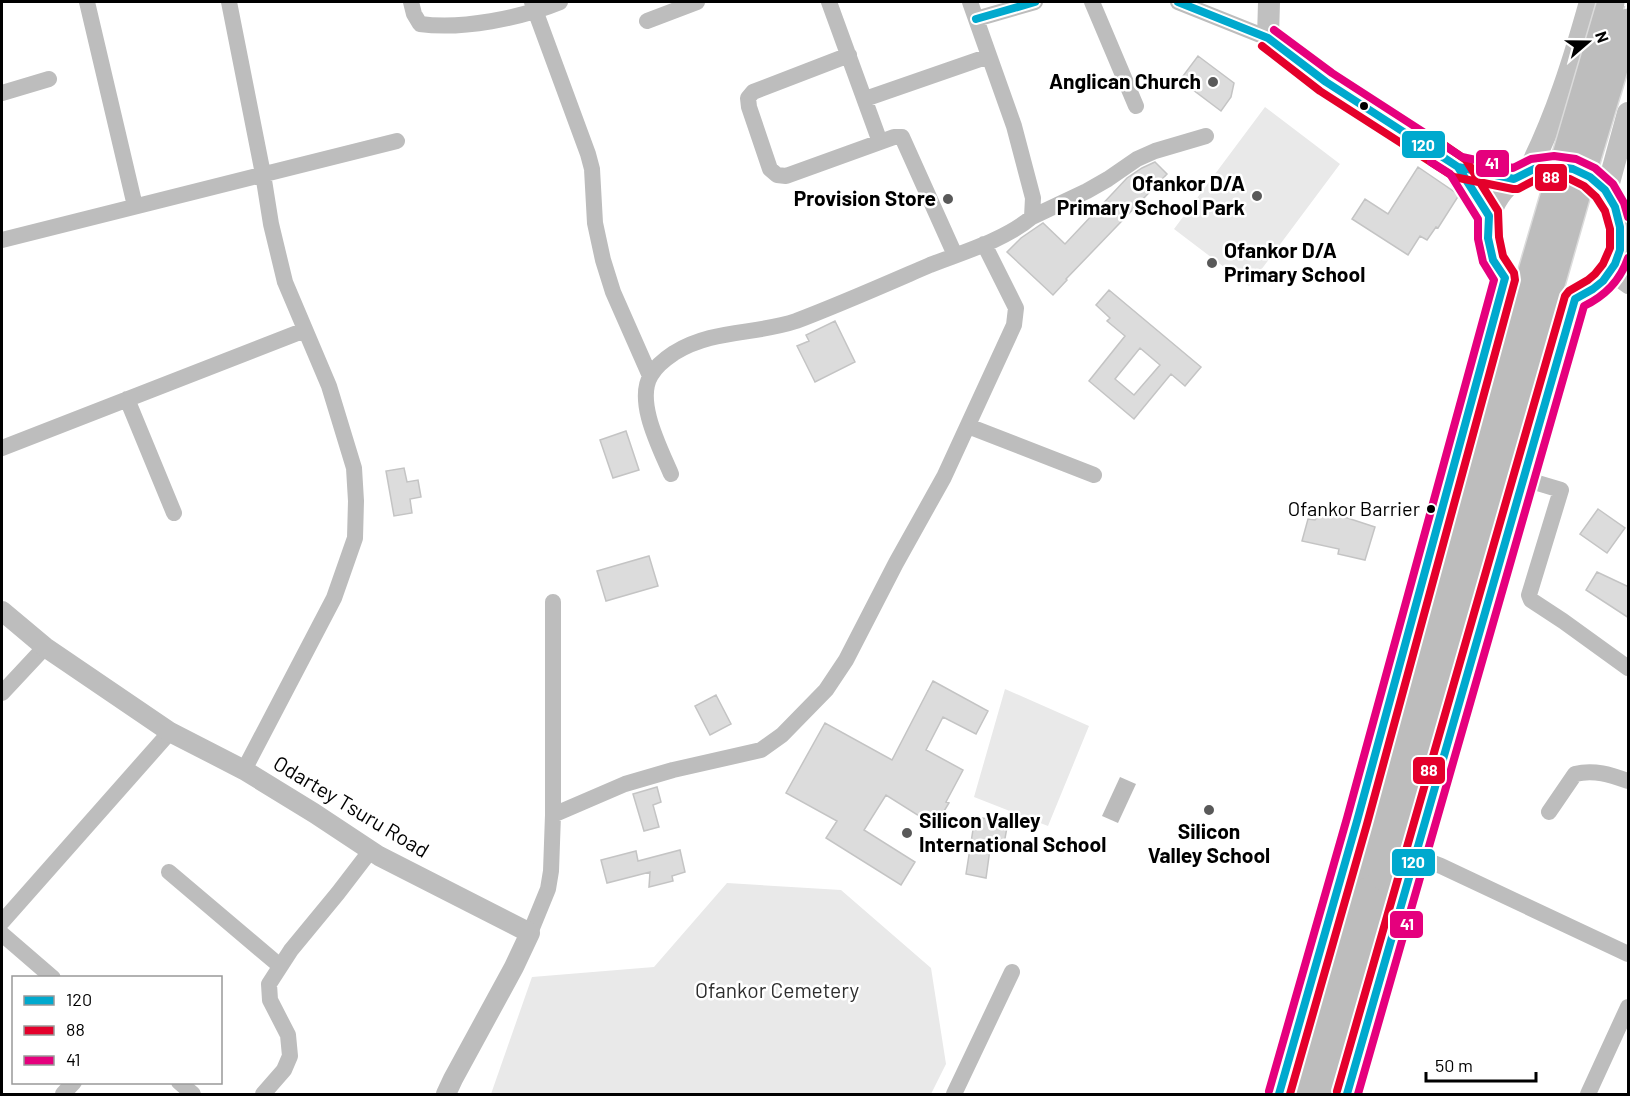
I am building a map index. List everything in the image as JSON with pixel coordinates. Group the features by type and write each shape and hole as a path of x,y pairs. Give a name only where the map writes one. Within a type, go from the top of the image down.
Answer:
{"highway":[{"path":"1321,1095 1370,871 1611,2"},
{"path":"1301,1095 1318,1032 1370,871 1629,22"}],"main road":[{"path":"1269,2 1268,38 1326,82 1458,167 1489,216"},
{"path":"1458,167 1521,175 1557,165 1585,172 1607,190 1617,205 1622,222 1623,240 1618,258 1610,273 1600,285 1575,299 1548,301 1524,293 1504,278 1493,260 1488,238 1489,216 1499,195 1521,175 1543,142 1556,109 1590,2"},
{"path":"1607,190 1629,113"},
{"path":"1279,1095 1357,821 1504,278"},
{"path":"1347,1095 1575,299"}],"street":[{"path":"87,2 135,206"},
{"path":"229,2 271,224 285,282 329,386 354,468 356,501 355,538 334,598 244,770"},
{"path":"411,2 420,24 434,26 479,23 534,6 560,2"},
{"path":"647,21 697,2"},
{"path":"829,2 880,142"},
{"path":"970,2 1014,126 1033,198 1032,217"},
{"path":"976,19 1035,2"},
{"path":"1092,2 1136,106"},
{"path":"1178,2 1268,38"},
{"path":"534,6 588,154 592,169 595,223 613,292 650,376"},
{"path":"849,55 753,92 748,98 749,108 770,169 777,175 786,176 902,136 955,255"},
{"path":"865,99 989,56"},
{"path":"2,93 49,79"},
{"path":"671,474 649,420 645,395 650,376 663,360 688,345 718,335 794,321 984,244 1108,179 1137,159 1155,151 1206,136"},
{"path":"2,240 397,141"},
{"path":"553,815 625,784 673,770 761,750 782,735 825,690 846,660 944,477 1014,325 1016,308 984,244"},
{"path":"1610,273 1629,286"},
{"path":"2,448 305,330"},
{"path":"127,399 174,513"},
{"path":"968,426 1094,475"},
{"path":"1524,479 1561,490 1529,595 1531,600 1629,668"},
{"path":"446,1095 514,967 548,889 553,815 553,602"},
{"name":"Odartey Tsuru Road","path":"2,611 45,647 170,732 244,770 371,850 530,933"},
{"path":"2,693 45,647"},
{"path":"51,976 2,932 170,732"},
{"path":"1549,812 1575,774 1588,771 1629,781"},
{"path":"263,1095 284,1070 290,1056 288,1035 270,1000 269,984 291,950 339,893 371,850"},
{"path":"1415,856 1629,954"},
{"path":"169,872 280,966"},
{"path":"954,1095 1012,972"},
{"path":"1588,1095 1629,1008"},
{"path":"180,1084 193,1095"}],"green space":[{"name":"Ofankor D/A Primary School Park","path":"1265,107 1340,164 1249,286 1174,229"},
{"path":"1005,689 1089,726 1048,826 974,797"},
{"name":"Ofankor Cemetery","path":"727,883 841,890 931,968 946,1064 931,1094 491,1094 532,977 654,967"}],"shaded area":[{"path":"1120,777 1136,784 1118,823 1102,816"}],"building":[{"path":"1198,56 1234,83 1231,97 1221,111 1180,80"},
{"path":"1155,162 1167,174 1053,295 1007,252 1021,238 1043,223 1065,244 1127,178"},
{"path":"1418,167 1459,195 1438,228 1436,227 1427,240 1420,236 1408,255 1352,219 1365,199 1388,214"},
{"path":"1109,290 1201,367 1185,386 1171,374 1134,419 1089,381 1125,336 1107,321 1110,318 1096,305","holes":["1140,348 1160,365 1134,395 1115,379"]},
{"path":"835,321 855,362 815,382 797,346 809,341 806,335"},
{"path":"626,431 639,470 613,478 600,440"},
{"path":"404,468 407,482 418,480 421,497 410,499 412,513 394,516 386,471"},
{"path":"1598,509 1625,528 1607,553 1580,534"},
{"path":"1323,510 1375,527 1365,560 1338,554 1339,549 1302,541 1308,519 1315,520"},
{"path":"649,556 658,586 606,601 597,571"},
{"path":"1597,572 1629,587 1629,618 1586,590"},
{"path":"933,681 988,711 976,734 943,717 926,750 963,770 946,802 949,803 935,826 886,795 864,830 915,862 901,885 826,838 837,821 786,793 825,723 892,760"},
{"path":"716,695 731,724 710,735 695,706"},
{"path":"657,787 661,802 653,805 659,827 644,831 633,794"},
{"path":"975,817 1008,822 1004,844 991,842 986,878 966,874"},
{"path":"680,850 685,872 672,876 673,881 649,887 650,872 607,883 601,860 636,851 638,861"}],"transit line":[{"name":"120","path":"976,19 1035,2"},
{"name":"120","path":"1178,2 1268,38 1326,82 1458,167 1514,179 1534,169 1554,166 1573,169 1590,177 1605,190 1615,207 1620,227 1620,250 1615,264 1603,281 1575,299 1347,1094"},
{"name":"41","path":"1274,30 1332,73 1462,157 1513,168 1531,159 1554,156 1576,159 1595,168 1613,184 1624,203 1628,217"},
{"name":"88","path":"1262,46 1320,91 1454,177 1513,189 1518,189 1537,179 1554,177 1570,179 1584,186 1596,197 1605,211 1610,229 1610,248 1603,264 1588,280 1569,291 1565,296 1337,1091"},
{"name":"88","path":"1290,1094 1367,824 1515,280 1514,273 1503,256 1499,237 1498,211 1466,160 1443,144"},
{"name":"120","path":"1279,1094 1357,821 1505,278 1493,260 1488,238 1489,216 1458,167 1437,153"},
{"name":"41","path":"1269,1091 1347,818 1494,280 1483,262 1478,239 1478,219 1450,174 1431,162"},
{"name":"41","path":"1358,1094 1584,306 1599,298 1611,287 1621,274 1628,258"}],"place":[{"name":"Anglican Church","path":"1213,82"},
{"name":"Ofankor D/A Primary School Park","path":"1257,196"},
{"name":"Provision Store","path":"948,199"},
{"name":"Ofankor D/A Primary School","path":"1212,263"},
{"name":"Ofankor Barrier","path":"1431,509"},
{"name":"Silicon Valley School","path":"1209,810"},
{"name":"Silicon Valley International School","path":"907,833"}]}
